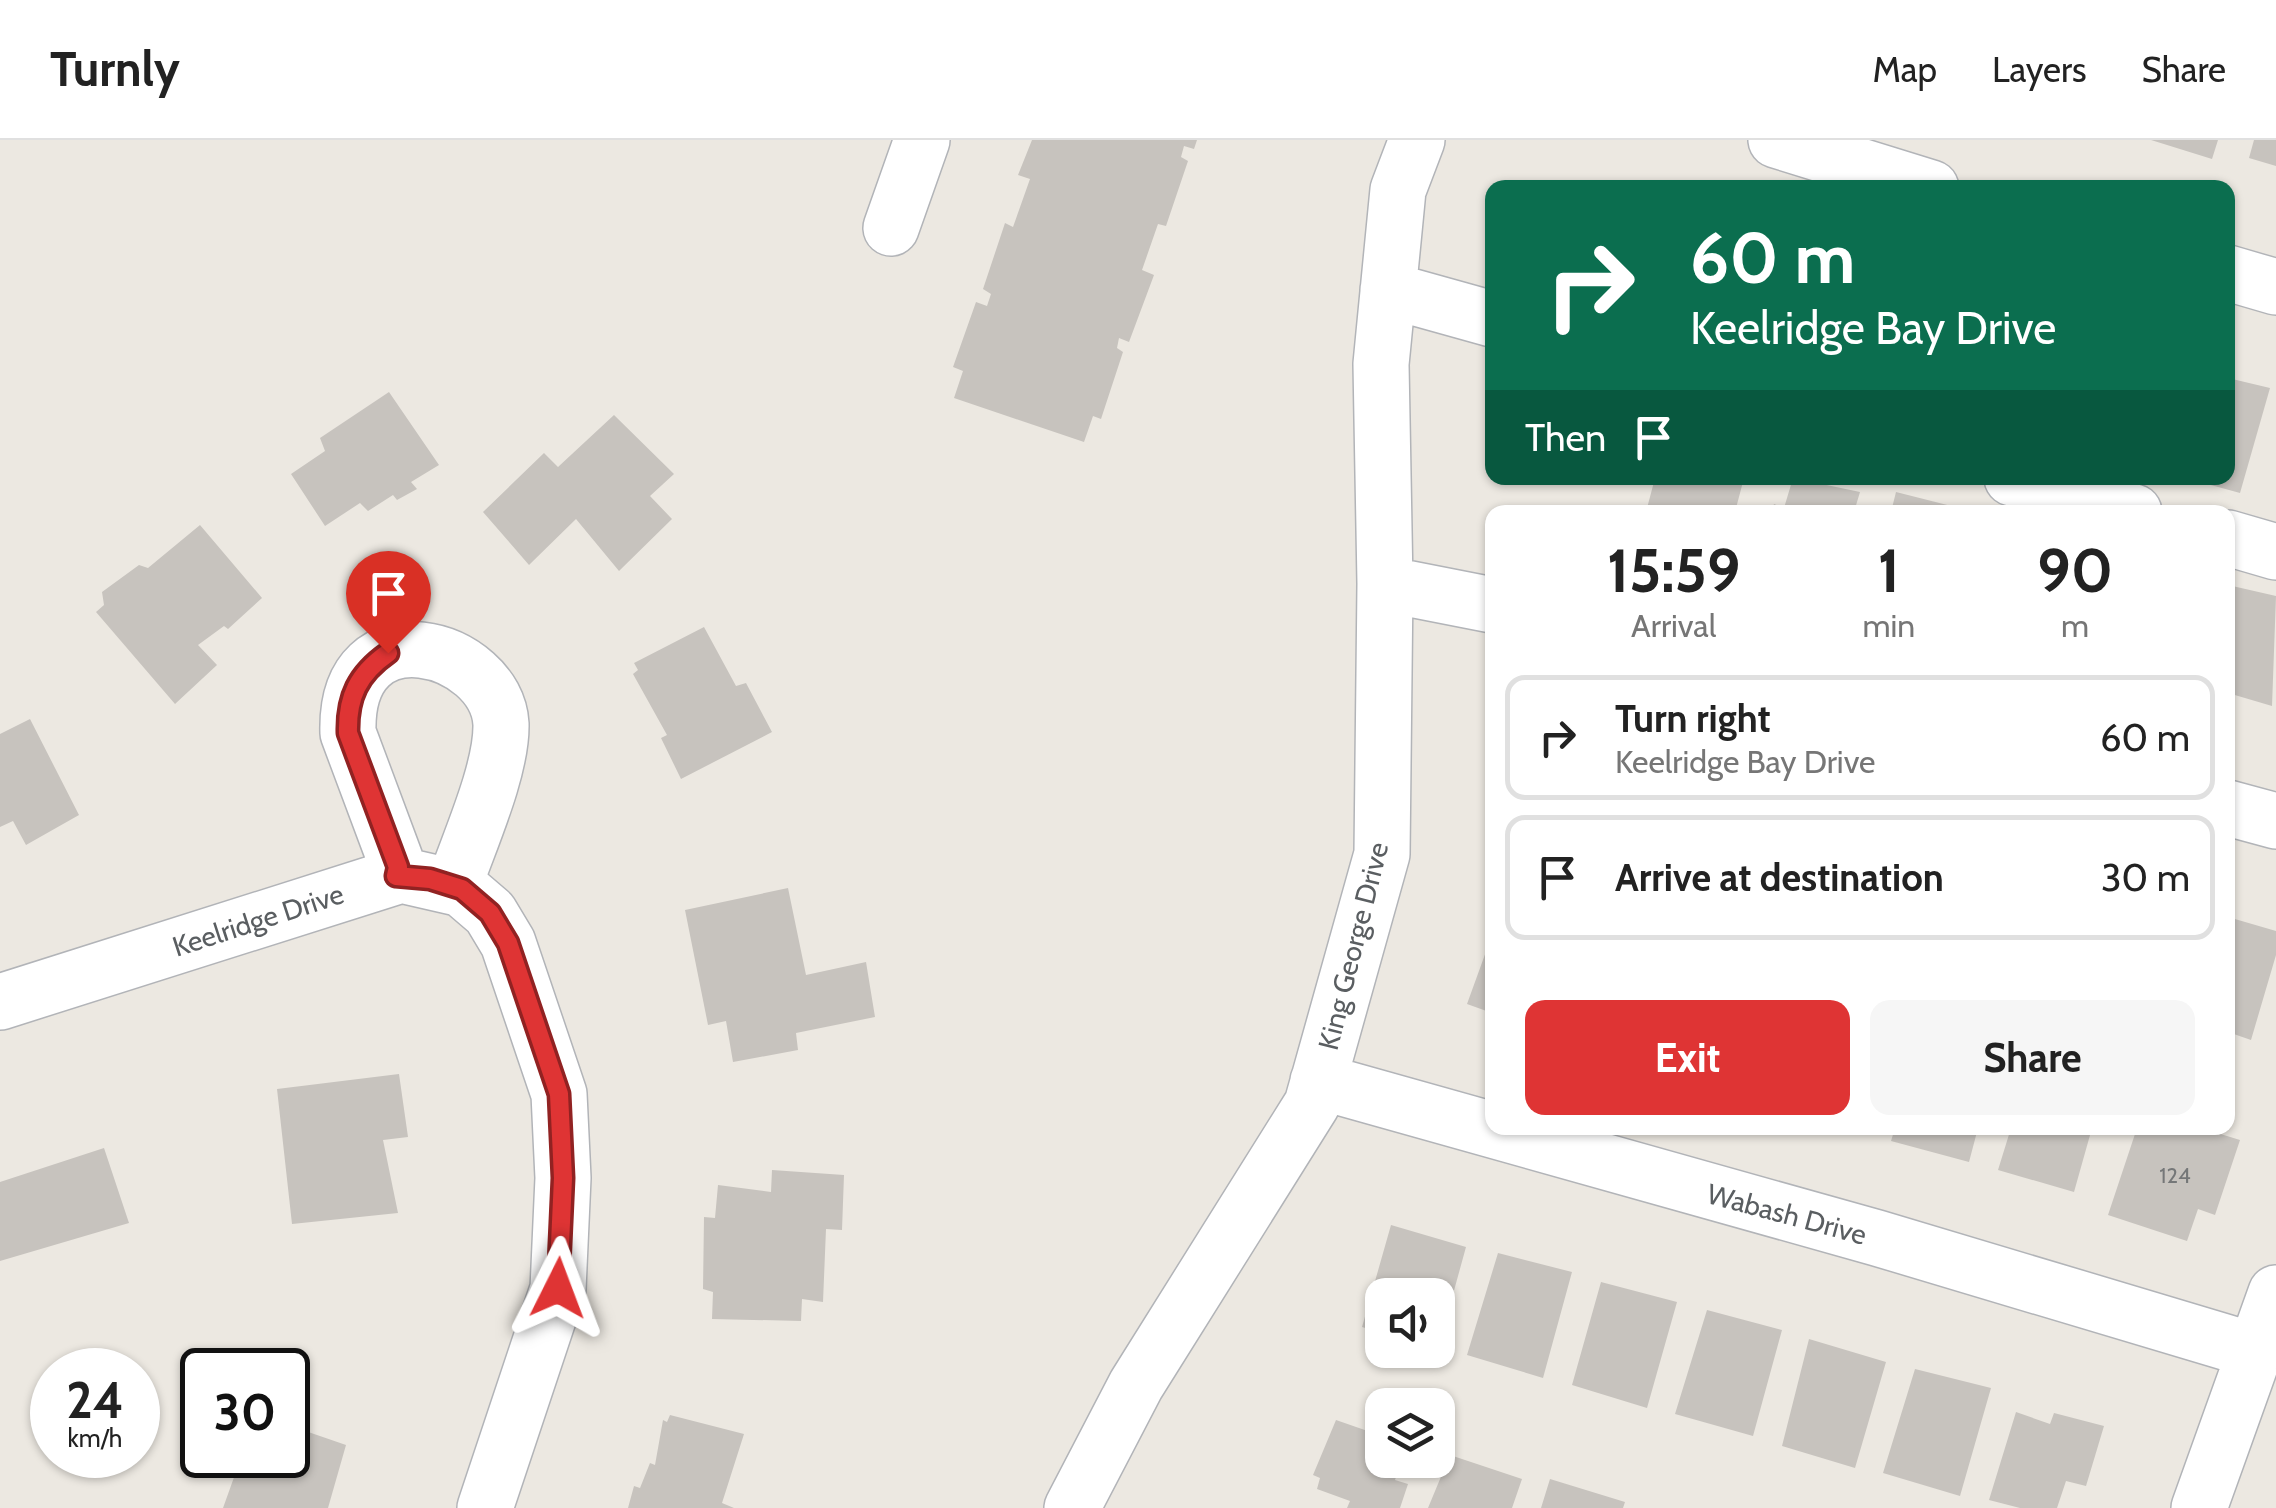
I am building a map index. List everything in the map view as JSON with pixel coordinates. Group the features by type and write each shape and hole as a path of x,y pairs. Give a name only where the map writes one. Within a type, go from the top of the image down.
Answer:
{"street":[{"path":"892,228 922,140"},
{"name":"King George Drive","path":"1072,1508 1136,1385 1312,1104 1382,854 1382,364 1398,190 1417,140"},
{"path":"1776,140 1906,180"},
{"path":"2235,275 2276,287"},
{"path":"1388,290 1485,317"},
{"path":"2037,485 2109,505"},
{"path":"2235,540 2276,552"},
{"path":"1385,584 1485,605"},
{"path":"396,876 398,867 348,733 348,709 361,677 378,660 399,650 423,648 445,655 482,685 500,716 498,751 454,886"},
{"path":"2235,810 2276,822"},
{"name":"Keelridge Drive","path":"0,1002 396,876 454,886 490,913 508,943 559,1094 562,1161 558,1288 485,1508"},
{"name":"Wabash Drive","path":"1318,1081 1485,1128"},
{"name":"Wabash Drive","path":"1510,1135 1877,1238 2255,1351"},
{"path":"2199,1508 2276,1293"}],"building":[{"path":"1032,140 1197,140 1194,149 1184,146 1181,157 1188,161 1166,226 1158,224 1142,270 1154,275 1129,342 1119,338 1117,348 1123,352 1101,419 1093,416 1084,442 954,398 963,371 953,367 976,302 987,306 991,294 983,289 1005,223 1013,227 1030,179 1018,175"},
{"path":"2151,140 2218,140 2212,159"},
{"path":"2254,140 2276,140 2276,166 2249,158"},
{"path":"2235,380 2270,388 2240,493 2211,485 2235,485"},
{"path":"389,392 439,465 411,482 417,489 397,500 393,495 368,511 360,503 325,526 291,474 325,451 320,438"},
{"path":"614,415 674,474 650,496 672,519 619,571 576,519 529,565 483,512 544,453 558,467"},
{"path":"1653,485 1742,485 1737,505 1648,505"},
{"path":"1791,485 1826,485 1860,492 1856,505 1785,505"},
{"path":"1896,492 1947,505 1893,505"},
{"path":"200,525 262,598 228,629 224,626 198,645 217,665 175,704 96,612 104,605 102,592 139,565 148,568"},
{"path":"2235,587 2276,596 2272,706 2235,695"},
{"path":"704,627 736,686 746,683 772,732 681,779 661,738 667,735 633,674 638,670 634,663"},
{"path":"30,719 79,815 26,845 13,821 0,827 0,734"},
{"path":"788,888 806,975 866,962 875,1017 796,1033 798,1050 733,1062 726,1021 708,1025 685,910"},
{"path":"2235,919 2276,931 2276,955 2251,1040 2235,1034"},
{"path":"1485,954 1485,1010 1467,1004"},
{"path":"399,1074 408,1137 383,1140 398,1213 292,1224 277,1089"},
{"path":"1893,1135 1976,1135 1969,1162 1891,1141"},
{"path":"2009,1135 2090,1135 2074,1192 1998,1170"},
{"path":"2135,1135 2224,1135 2240,1140 2215,1215 2198,1209 2187,1241 2108,1215"},
{"path":"104,1148 129,1223 0,1261 0,1182"},
{"path":"772,1170 844,1175 842,1230 826,1229 823,1302 802,1299 801,1321 712,1319 713,1292 703,1289 704,1217 715,1218 718,1185 771,1192"},
{"path":"1391,1225 1466,1247 1455,1287 1455,1278 1376,1278"},
{"path":"1498,1253 1572,1272 1543,1378 1467,1355"},
{"path":"1601,1282 1677,1302 1647,1408 1572,1385"},
{"path":"1707,1310 1782,1330 1753,1436 1675,1414"},
{"path":"1809,1339 1886,1362 1855,1468 1782,1446"},
{"path":"1915,1369 1991,1388 1960,1496 1883,1473"},
{"path":"2016,1412 2050,1424 2054,1413 2104,1426 2086,1486 2066,1481 2057,1508 2020,1508 1989,1500"},
{"path":"670,1415 744,1434 722,1503 734,1508 628,1508 634,1486 640,1488 650,1463 655,1465 663,1420 667,1422"},
{"path":"1336,1420 1365,1430 1365,1478 1396,1478 1408,1484 1400,1508 1347,1508 1350,1501 1317,1489 1320,1478 1313,1475"},
{"path":"310,1433 346,1445 328,1508 223,1508 234,1478 310,1478"},
{"path":"1455,1457 1522,1479 1512,1508 1428,1508 1440,1478 1455,1478"},
{"path":"1550,1479 1625,1502 1623,1508 1541,1508"}],"route":[{"path":"388,653 355,686 348,709 348,733 398,867 396,876 430,879 462,889 490,913 508,943 559,1094 563,1178 558,1288"}]}
